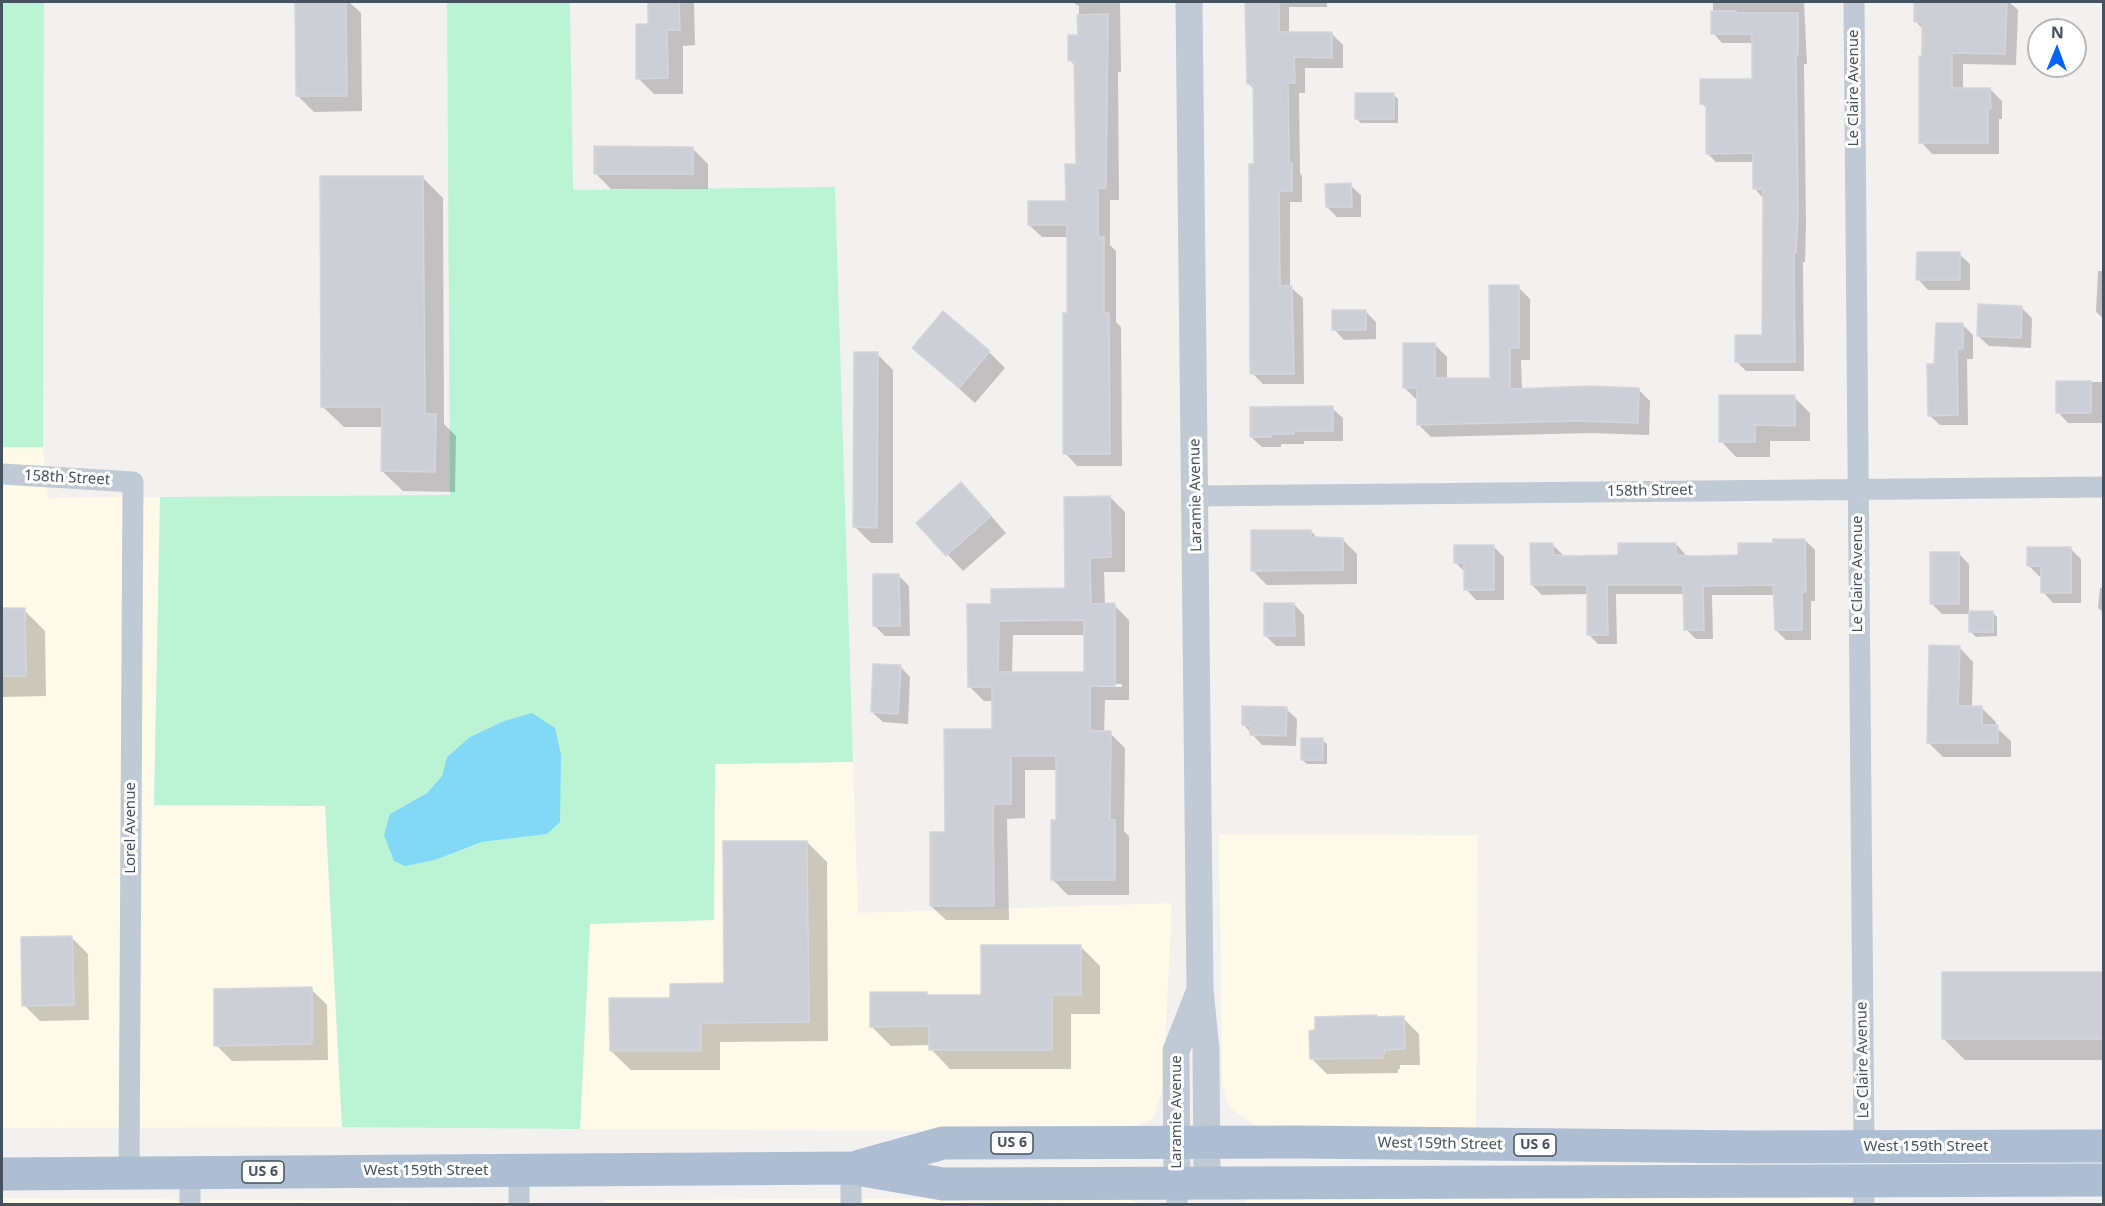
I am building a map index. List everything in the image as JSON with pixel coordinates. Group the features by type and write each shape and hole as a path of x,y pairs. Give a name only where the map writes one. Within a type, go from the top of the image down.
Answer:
{"main road":[{"name":"West 159th Street","path":"851,1168 942,1143 2103,1146"},
{"name":"West 159th Street","path":"2,1174 129,1173 190,1189 519,1171 851,1168 943,1184 1192,1194 1864,1193 2103,1180"}],"street":[{"name":"Laramie Avenue","path":"1189,2 1200,988 1206,1050 1192,1142 1192,1194"},
{"name":"Le Claire Avenue","path":"1854,2 1864,1147"},
{"name":"158th Street","path":"2,474 133,482"},
{"name":"Lorel Avenue","path":"129,1173 133,482"},
{"name":"158th Street","path":"1196,496 2103,487"},
{"path":"851,1168 851,1204"},
{"path":"519,1171 519,1204"}],"shaded area":[{"path":"2,447 43,447 48,498 160,497 154,804 325,805 342,1127 2,1128"},
{"path":"853,762 858,913 1172,903 1163,1087 1153,1119 1124,1132 580,1129 590,923 714,920 715,764"},
{"path":"1219,834 1478,835 1476,1128 1259,1128 1230,1108 1222,1085"},
{"path":"1845,1193 1852,1204 1243,1204 1248,1199"},
{"path":"1123,1197 1142,1204 605,1204 605,1200"},
{"path":"2,1198 537,1202 537,1204 2,1204"}],"green space":[{"path":"2,2 44,2 43,447 2,447"},
{"path":"447,2 570,2 573,190 835,187 853,762 715,764 714,920 590,924 580,1129 342,1127 325,806 154,805 160,497 450,495","holes":["504,721 547,834 482,842 435,860 390,814 427,793 442,776 447,757 470,737"]}],"water":[{"path":"532,713 555,728 561,755 560,822 547,834 482,842 435,860 405,866 394,861 384,835 390,814 427,793 442,776 447,757 470,737 504,721"}],"building":[{"path":"295,2 346,2 347,96 296,96"},
{"path":"648,2 679,2 680,30 667,30 668,78 636,79 636,24 648,24"},
{"path":"1245,2 1279,2 1279,32 1332,32 1332,58 1294,57 1295,83 1288,83 1289,163 1292,163 1292,191 1279,191 1280,286 1292,286 1294,374 1250,374 1249,164 1254,164 1253,84 1247,84"},
{"path":"1914,2 2007,2 2005,54 1952,53 1952,88 1990,88 1988,143 1919,143 1919,56 1922,56 1922,22 1914,22"},
{"path":"1711,11 1798,13 1798,55 1796,55 1798,214 1796,253 1794,253 1795,362 1735,362 1735,335 1762,335 1763,189 1753,189 1753,153 1706,154 1706,104 1700,104 1700,79 1752,79 1752,34 1711,34"},
{"path":"1108,14 1106,188 1098,188 1098,237 1104,237 1104,313 1109,313 1110,454 1063,454 1063,313 1067,313 1067,225 1028,225 1028,201 1066,201 1065,164 1076,164 1074,61 1068,61 1068,35 1078,35 1077,15"},
{"path":"1355,93 1394,93 1394,119 1355,119"},
{"path":"594,146 693,147 693,174 594,174"},
{"path":"320,176 423,176 425,414 436,414 435,472 381,471 382,407 321,407"},
{"path":"1351,183 1352,207 1326,207 1325,184"},
{"path":"1917,252 1960,252 1960,280 1916,280"},
{"path":"1489,285 1519,285 1519,348 1510,348 1510,389 1590,386 1639,388 1638,423 1578,421 1417,425 1417,388 1403,388 1403,343 1435,343 1435,378 1490,378"},
{"path":"1978,304 2022,306 2021,338 1977,336"},
{"path":"1332,310 1366,310 1366,330 1332,330"},
{"path":"943,311 990,351 959,388 912,348"},
{"path":"1936,323 1963,323 1963,349 1957,349 1958,415 1928,416 1927,364 1934,364"},
{"path":"854,352 878,352 877,528 853,527"},
{"path":"2056,381 2091,381 2091,413 2056,413"},
{"path":"1719,395 1795,395 1795,426 1755,425 1755,442 1719,442"},
{"path":"1333,406 1333,431 1294,431 1294,434 1250,437 1250,407"},
{"path":"961,482 991,516 946,556 916,523"},
{"path":"1110,496 1111,557 1090,558 1091,604 1115,603 1115,686 1090,686 1090,731 1111,731 1110,820 1115,820 1115,880 1051,880 1051,820 1056,820 1056,756 1011,756 1011,804 993,804 994,906 930,906 930,832 945,832 944,729 992,729 992,687 968,687 967,604 991,604 991,589 1065,588 1064,497","holes":["1084,620 1084,672 998,672 999,621"]},
{"path":"1251,530 1311,530 1311,537 1343,538 1343,570 1251,571"},
{"path":"1773,539 1805,539 1806,592 1802,592 1802,630 1775,630 1773,585 1703,586 1704,630 1684,630 1683,585 1607,585 1608,635 1587,635 1587,585 1531,585 1530,543 1553,543 1553,555 1571,556 1618,555 1618,543 1676,543 1676,555 1695,556 1738,555 1738,543 1773,543"},
{"path":"1454,545 1494,545 1494,590 1464,590 1464,563 1454,563"},
{"path":"2027,547 2071,547 2071,593 2041,593 2041,566 2027,566"},
{"path":"1930,552 1959,552 1959,604 1930,604"},
{"path":"873,574 899,574 900,626 873,626"},
{"path":"1264,603 1294,603 1295,636 1264,636"},
{"path":"2,608 25,608 26,676 2,676"},
{"path":"1969,611 1993,611 1993,632 1969,632"},
{"path":"1929,645 1960,646 1958,706 1982,706 1982,725 1998,725 1998,743 1927,743"},
{"path":"873,664 901,665 898,714 871,712"},
{"path":"1242,706 1287,707 1286,736 1250,735 1250,725 1242,725"},
{"path":"1301,738 1323,738 1323,760 1301,760"},
{"path":"723,841 807,841 809,1022 701,1023 701,1051 610,1051 609,998 670,998 670,984 724,983"},
{"path":"72,936 74,1005 22,1006 21,937"},
{"path":"981,945 1081,945 1081,995 1052,995 1052,1050 929,1050 929,1026 870,1027 870,992 981,995"},
{"path":"1942,972 2103,972 2103,1039 1942,1039"},
{"path":"312,987 312,1044 214,1046 214,989"},
{"path":"1377,1015 1377,1017 1404,1016 1405,1049 1385,1050 1383,1058 1310,1059 1309,1031 1315,1030 1315,1017"}]}
